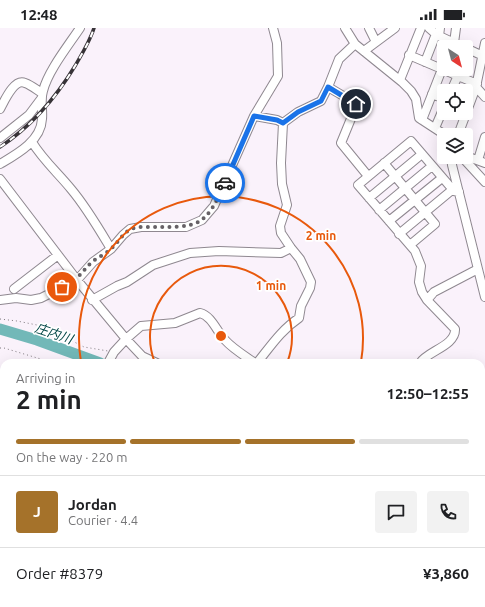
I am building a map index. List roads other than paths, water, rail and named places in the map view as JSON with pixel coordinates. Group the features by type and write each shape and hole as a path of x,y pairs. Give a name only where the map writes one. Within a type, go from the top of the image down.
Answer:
{"street":[{"path":"0,138 29,115 42,96 51,72 80,28"},
{"path":"0,300 16,298 35,299 77,280 93,262 111,249 130,229 141,227 186,227 202,220 214,206 254,116 278,76 277,43 273,28"},
{"path":"345,28 355,44 400,80 411,91 416,99 419,118 435,128 438,120"},
{"path":"369,28 376,42"},
{"path":"364,51 395,28"},
{"path":"400,80 421,28"},
{"path":"429,28 448,40"},
{"path":"454,40 456,28"},
{"path":"425,62 438,33"},
{"path":"473,94 485,43"},
{"path":"283,123 298,112 321,101 339,59 355,44"},
{"path":"473,52 483,56"},
{"path":"410,55 437,65"},
{"path":"422,120 439,76"},
{"path":"464,76 476,86 485,97"},
{"path":"0,109 12,88 20,82 24,82 42,96"},
{"path":"328,87 356,104 341,143 368,176"},
{"path":"432,94 437,96"},
{"path":"0,164 20,152 32,142 40,129 42,121 42,96"},
{"path":"254,116 277,120 283,123"},
{"path":"259,359 280,334 291,323 299,318 305,295 310,288 310,282 300,259 281,233 280,226 287,205 282,177 283,123"},
{"path":"482,161 485,136"},
{"path":"423,359 443,347 454,336 455,329 427,300 422,292 419,282 421,266 410,245 358,185 411,141 442,178 456,191"},
{"path":"32,142 41,156 83,204 111,249"},
{"path":"369,198 422,154"},
{"path":"384,163 435,224 410,245"},
{"path":"452,164 456,191 485,297"},
{"path":"468,164 485,182"},
{"path":"379,210 432,166"},
{"path":"389,221 442,178"},
{"path":"0,179 92,300 142,356 148,359"},
{"path":"399,234 425,212 456,191"},
{"path":"92,300 127,282 153,265 190,253 219,251 281,253 291,248"},
{"path":"14,289 58,255"},
{"path":"427,300 434,292 478,269"},
{"path":"110,359 114,352 126,339 141,326 175,323 200,313 208,317 224,340 250,359"}],"waterway":[{"name":"庄内川","path":"0,329 37,340 89,359"}],"railway":[{"path":"0,147 33,121 51,101 75,66 88,43 94,28"}]}
